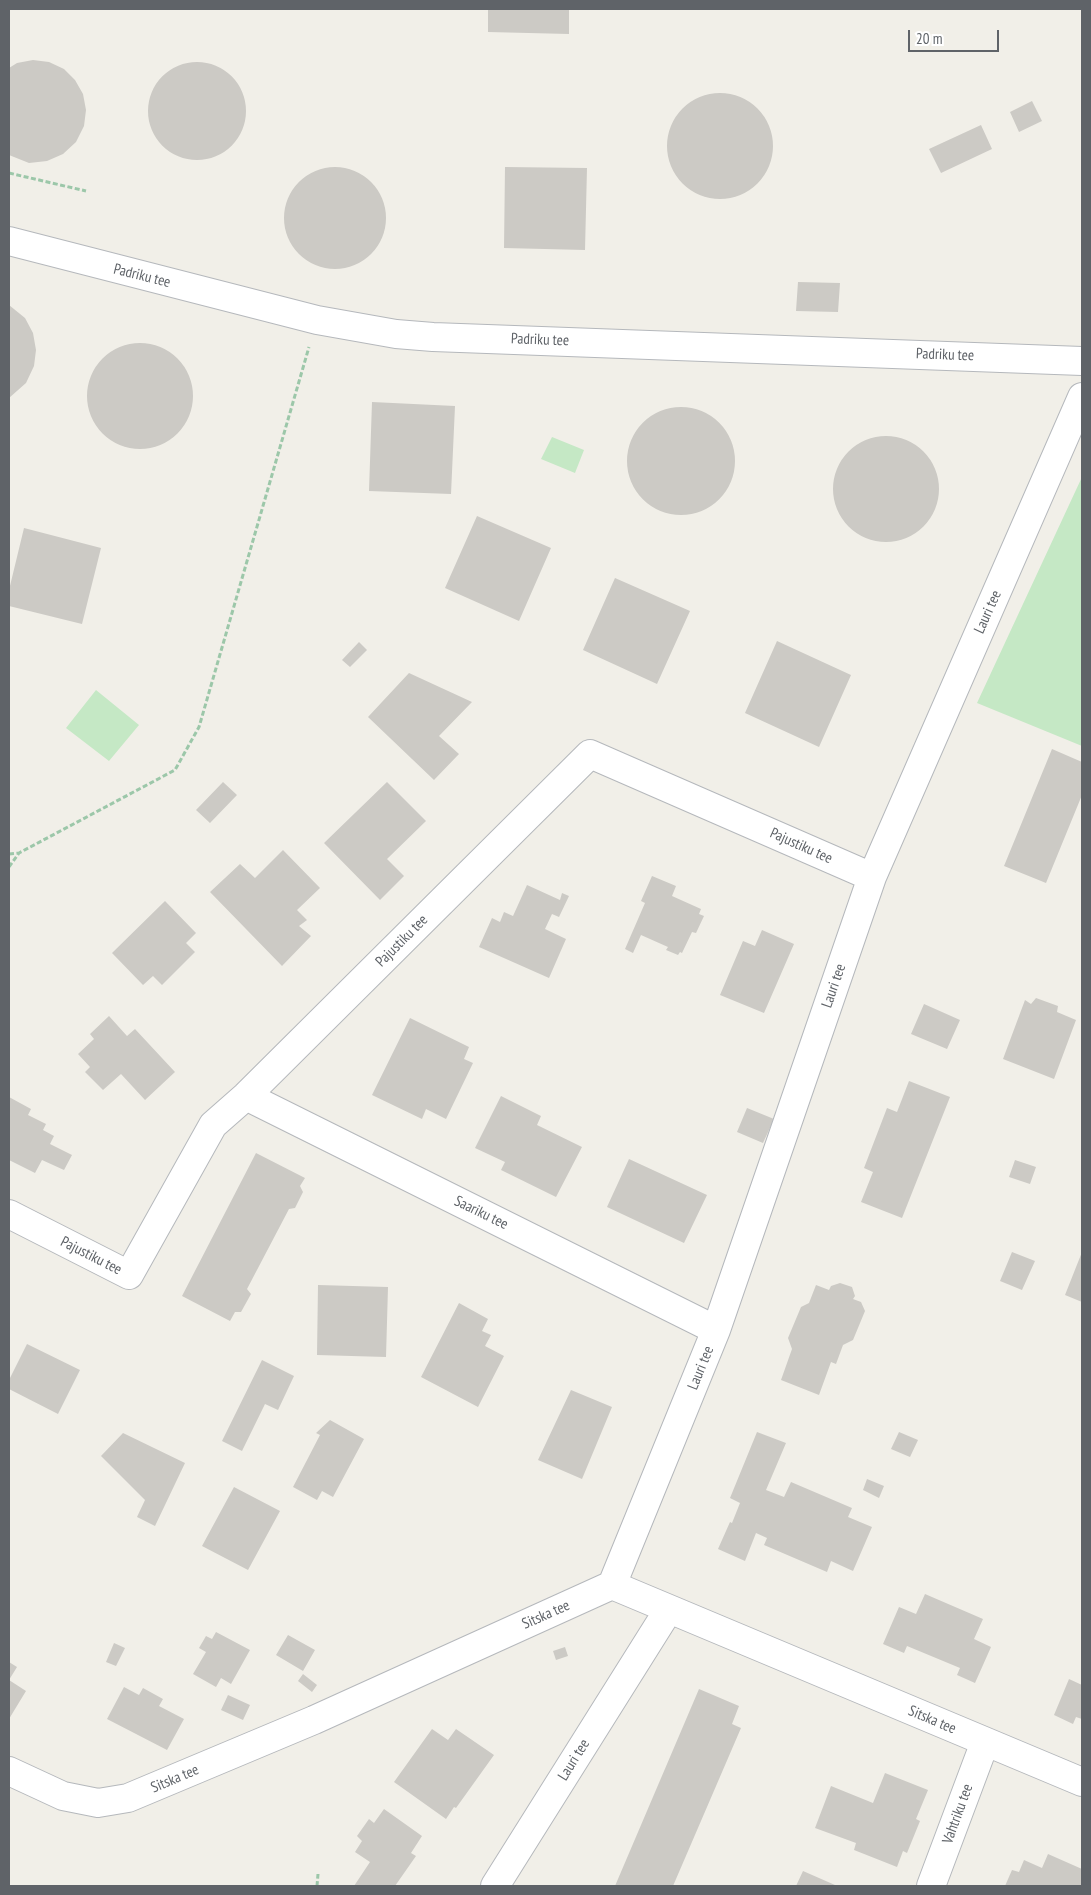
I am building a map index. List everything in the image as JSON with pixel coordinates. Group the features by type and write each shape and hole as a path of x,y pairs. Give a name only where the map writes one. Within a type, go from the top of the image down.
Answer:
{"street":[{"name":"Padriku tee","path":"9,240 318,320 396,334 433,337 1082,361"},
{"name":"Lauri tee","path":"612,1585 716,1330 872,877 1082,397"},
{"name":"Pajustiku tee","path":"9,1214 129,1276 212,1125 246,1096 590,754 872,877"},
{"name":"Saariku tee","path":"246,1096 716,1330"},
{"name":"Sitska tee","path":"9,1771 63,1796 98,1802 128,1798 314,1720 612,1585 1082,1782"},
{"name":"Lauri tee","path":"495,1886 669,1609"},
{"name":"Vahtriku tee","path":"931,1886 985,1742"}],"path":[{"path":"9,173 86,191"},
{"path":"9,854 19,853 176,770 199,727 318,320"},
{"path":"9,867 19,853"},
{"path":"317,1886 318,1874"}],"green space":[{"path":"552,437 584,450 575,473 541,459"},
{"path":"1082,477 1082,746 977,703"},
{"path":"96,690 139,725 109,761 66,728"}],"building":[{"path":"488,9 569,9 569,34 488,32"},
{"path":"33,60 49,62 64,69 75,80 83,94 86,110 84,126 76,142 63,154 47,161 29,163 9,155 9,68 17,63"},
{"path":"197,62 216,66 232,76 242,92 246,111 242,130 232,146 216,156 197,160 178,156 162,146 152,130 148,111 152,92 162,76 178,66"},
{"path":"720,93 740,97 758,108 769,126 773,146 769,166 758,184 740,195 720,199 700,195 682,184 671,166 667,146 671,126 682,108 700,97"},
{"path":"1032,101 1042,121 1019,132 1010,112"},
{"path":"981,125 992,149 941,173 929,149"},
{"path":"335,167 355,170 364,175 378,189 383,198 386,218 383,238 378,247 364,261 355,266 335,269 315,266 306,261 292,247 287,238 284,218 287,198 292,189 306,175 315,170"},
{"path":"505,167 587,168 585,250 504,248"},
{"path":"798,282 840,283 838,312 796,311"},
{"path":"9,305 25,318 33,333 36,350 34,366 26,383 9,398"},
{"path":"140,343 160,347 177,359 189,376 193,396 189,416 177,433 160,445 140,449 120,445 103,433 91,416 87,396 91,376 103,359 120,347"},
{"path":"372,402 455,406 451,494 369,491"},
{"path":"681,407 702,411 719,423 731,440 735,461 731,482 719,499 702,511 681,515 660,511 643,499 631,482 627,461 631,440 643,423 660,411"},
{"path":"886,436 906,440 924,451 935,469 939,489 935,509 924,527 906,538 886,542 866,538 848,527 837,509 833,489 837,469 848,451 866,440"},
{"path":"477,516 551,548 519,621 445,588"},
{"path":"24,528 101,548 82,624 9,606 9,590"},
{"path":"615,578 690,611 657,684 583,650"},
{"path":"777,641 851,675 819,747 745,713"},
{"path":"359,642 367,650 350,667 342,660"},
{"path":"409,673 472,702 439,736 459,754 434,780 368,717"},
{"path":"1052,749 1082,762 1082,795 1046,883 1004,866"},
{"path":"223,782 237,795 210,823 196,810"},
{"path":"387,782 426,821 387,859 404,876 380,900 324,843"},
{"path":"283,850 320,888 297,910 307,920 299,926 311,936 282,966 210,892 240,864 255,878"},
{"path":"652,876 676,886 672,896 701,909 699,914 704,916 696,933 692,932 682,953 680,952 678,955 666,950 668,947 641,935 633,953 625,949 645,903 641,901"},
{"path":"527,885 560,900 562,893 569,896 559,917 552,914 545,929 566,939 549,978 479,947 492,918 500,922 504,912 513,916"},
{"path":"165,901 196,933 186,943 195,952 162,985 153,976 143,985 112,953"},
{"path":"762,930 794,944 764,1013 720,995 743,941 755,946"},
{"path":"1036,998 1058,1006 1057,1012 1076,1020 1054,1079 1003,1059 1025,1000 1031,1004"},
{"path":"924,1004 960,1020 947,1049 911,1034"},
{"path":"109,1016 127,1036 135,1029 175,1072 145,1100 121,1074 103,1090 85,1072 90,1067 78,1054 94,1039 90,1034"},
{"path":"410,1018 469,1047 464,1059 473,1063 446,1119 426,1109 422,1119 372,1095"},
{"path":"909,1081 950,1097 902,1218 861,1202 873,1172 864,1168 887,1108 897,1112"},
{"path":"501,1096 541,1116 537,1125 582,1147 556,1197 501,1170 505,1162 475,1148"},
{"path":"9,1097 31,1109 28,1115 46,1124 43,1130 54,1136 50,1144 72,1155 64,1170 42,1160 35,1173 9,1160"},
{"path":"747,1108 774,1119 763,1143 737,1132"},
{"path":"256,1153 305,1178 300,1186 303,1192 295,1208 289,1209 247,1289 251,1294 241,1312 235,1312 230,1321 182,1296"},
{"path":"629,1159 707,1195 684,1243 607,1207"},
{"path":"1015,1160 1036,1167 1030,1184 1009,1177"},
{"path":"1012,1252 1035,1261 1022,1290 1000,1281"},
{"path":"1082,1252 1082,1302 1065,1295"},
{"path":"840,1283 852,1287 855,1296 853,1299 861,1302 865,1311 853,1340 843,1345 836,1364 831,1362 819,1395 781,1380 792,1349 788,1338 801,1307 809,1303 816,1285 829,1290 831,1286"},
{"path":"318,1285 388,1287 386,1357 317,1355"},
{"path":"459,1303 488,1319 482,1331 491,1335 485,1346 504,1356 478,1407 421,1377"},
{"path":"27,1344 80,1370 58,1414 9,1389 9,1380"},
{"path":"262,1360 294,1376 278,1410 265,1404 242,1451 222,1441"},
{"path":"571,1390 612,1407 582,1479 538,1460"},
{"path":"330,1420 364,1439 333,1497 322,1491 317,1500 293,1487 320,1435 316,1433"},
{"path":"757,1432 786,1443 766,1490 784,1497 791,1482 852,1508 848,1517 872,1527 853,1571 831,1561 827,1572 764,1545 767,1538 756,1533 745,1561 718,1549 740,1503 730,1498"},
{"path":"899,1432 918,1440 910,1457 891,1449"},
{"path":"123,1433 185,1463 155,1526 137,1517 145,1500 101,1456"},
{"path":"867,1479 884,1486 879,1498 863,1490"},
{"path":"234,1487 280,1511 248,1570 202,1546"},
{"path":"925,1594 983,1619 974,1639 991,1647 975,1683 957,1675 960,1668 907,1646 904,1653 883,1644 899,1607 916,1614"},
{"path":"216,1632 250,1650 231,1684 221,1678 216,1687 193,1674 206,1652 199,1648 206,1636 212,1639"},
{"path":"288,1635 315,1650 303,1671 276,1655"},
{"path":"114,1643 125,1648 116,1666 106,1662"},
{"path":"565,1647 568,1656 556,1660 553,1651"},
{"path":"9,1662 17,1667 9,1680"},
{"path":"303,1674 317,1685 312,1692 298,1681"},
{"path":"1069,1679 1082,1685 1082,1719 1076,1717 1073,1724 1054,1715"},
{"path":"9,1680 26,1691 9,1719"},
{"path":"124,1687 139,1695 143,1688 163,1699 159,1706 184,1719 167,1750 107,1719"},
{"path":"699,1689 739,1706 732,1724 741,1728 673,1886 615,1886"},
{"path":"228,1695 250,1705 243,1720 221,1710"},
{"path":"432,1729 448,1740 456,1729 494,1755 446,1819 394,1782"},
{"path":"885,1773 928,1790 916,1819 920,1821 907,1853 903,1851 897,1867 854,1850 856,1843 815,1828 831,1786 873,1803"},
{"path":"384,1809 422,1836 411,1853 416,1856 395,1886 354,1886 370,1862 355,1852 362,1841 357,1836 369,1819 374,1823"},
{"path":"1048,1854 1082,1869 1082,1886 1005,1886 1012,1870 1019,1872 1024,1860 1042,1868"},
{"path":"803,1871 835,1885 796,1886"}]}
